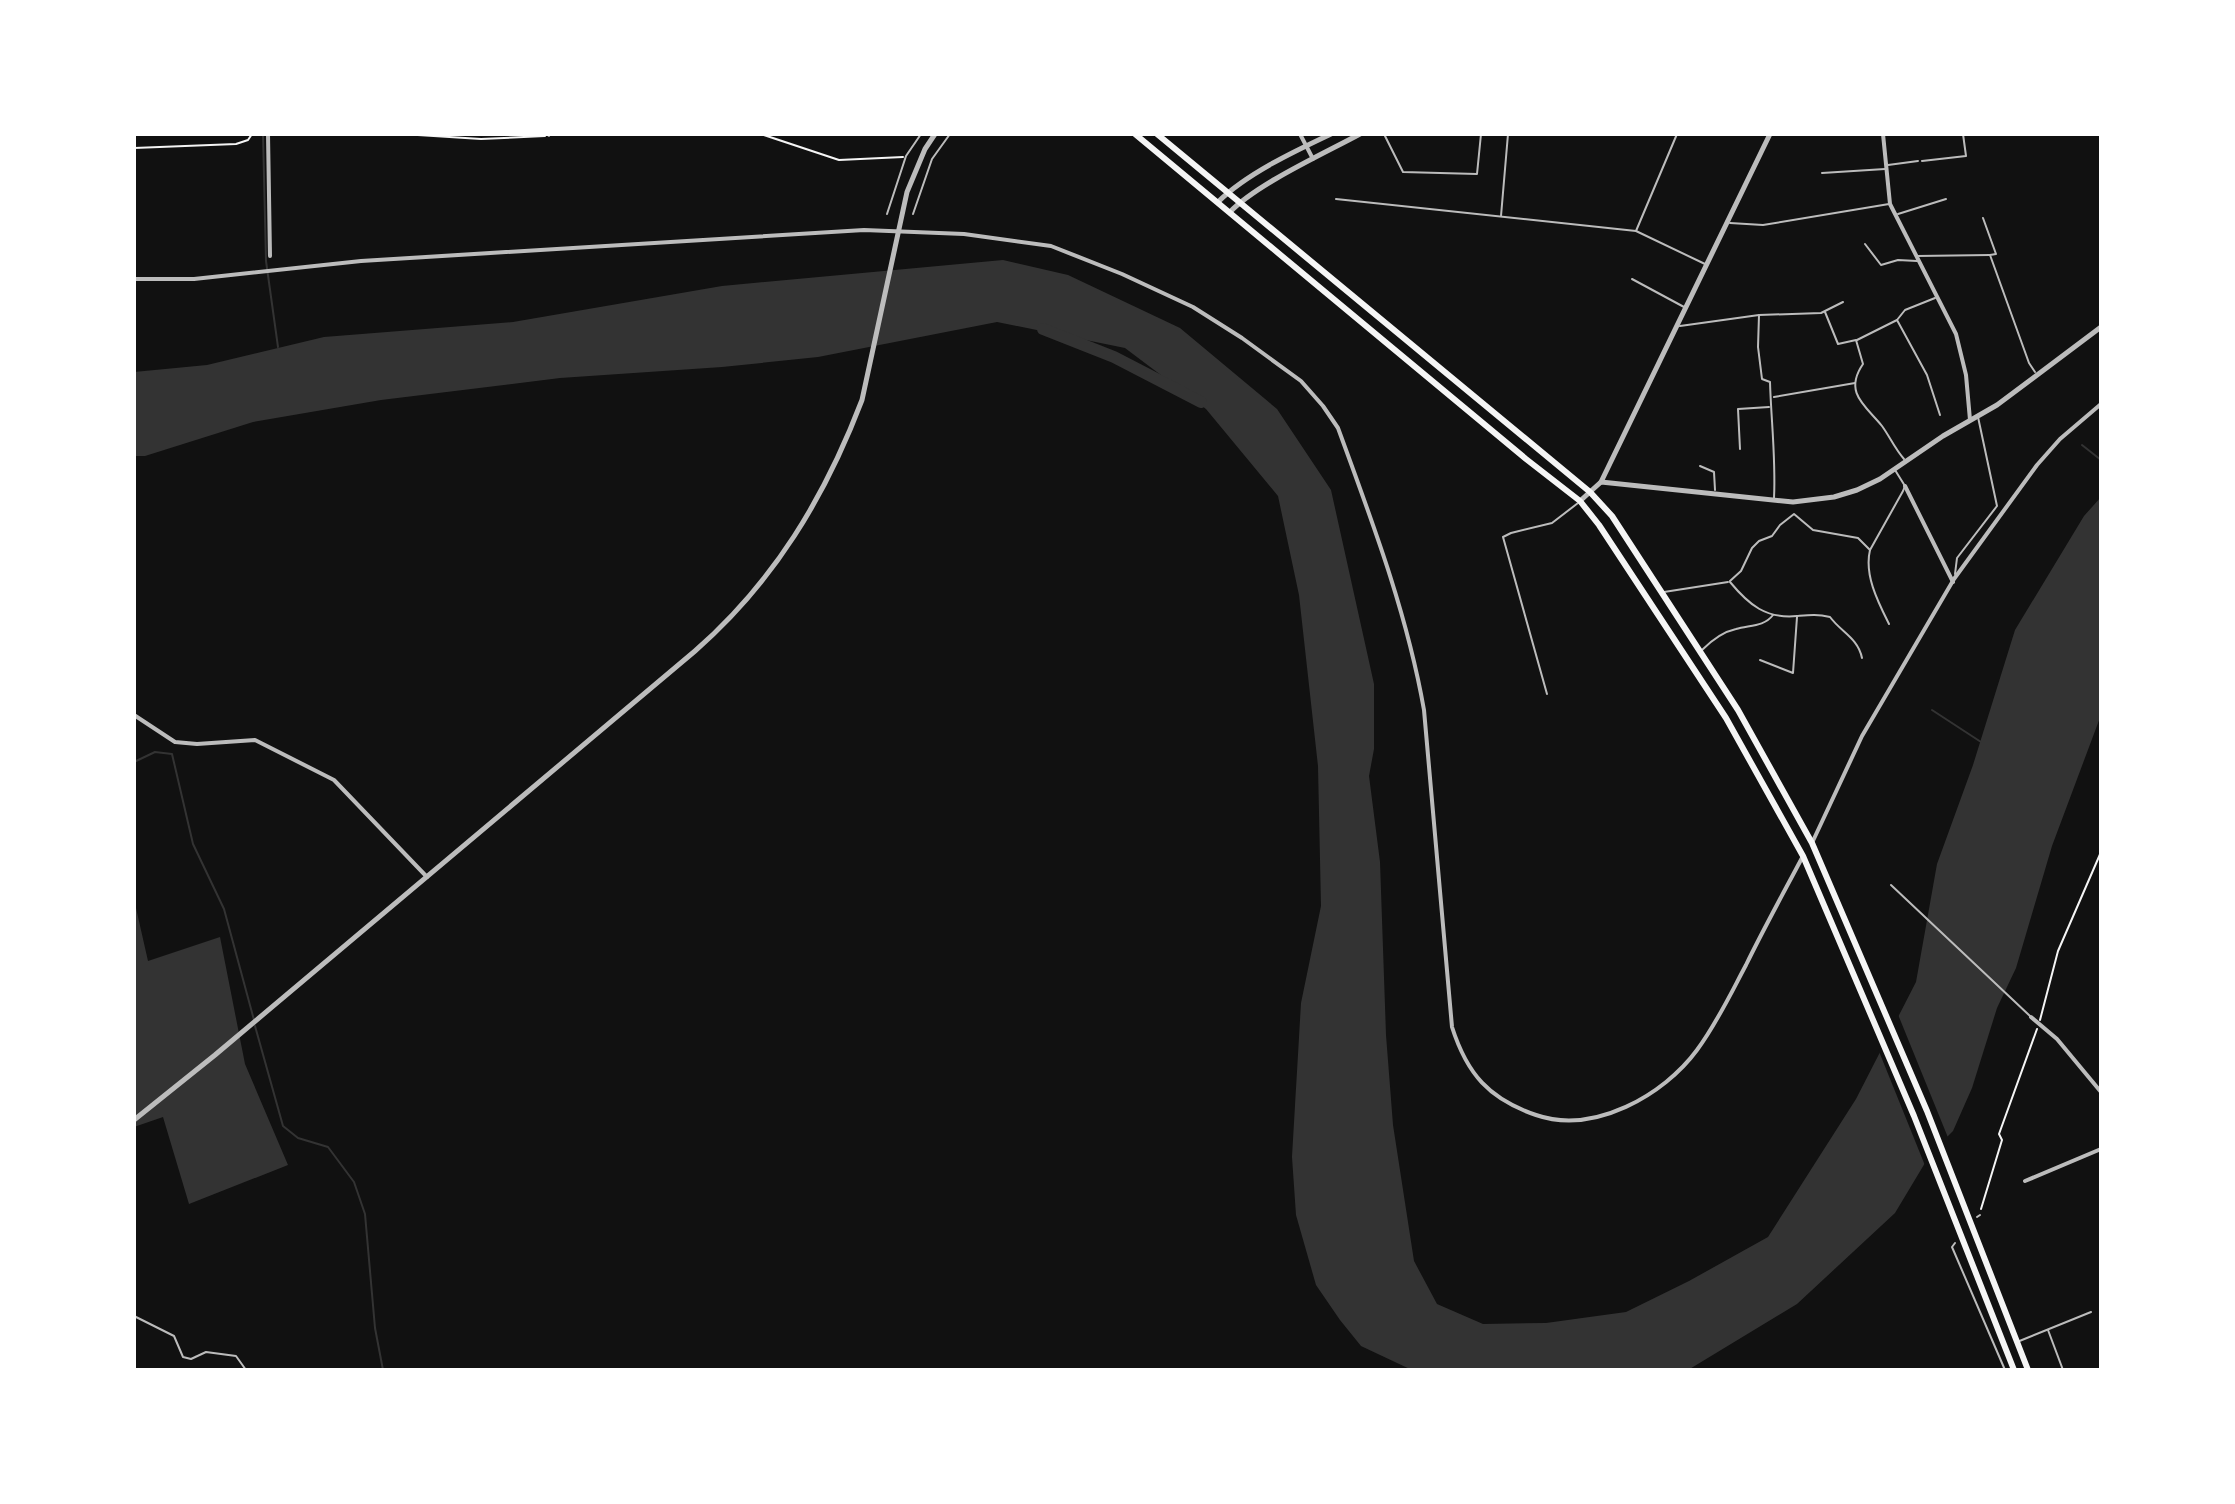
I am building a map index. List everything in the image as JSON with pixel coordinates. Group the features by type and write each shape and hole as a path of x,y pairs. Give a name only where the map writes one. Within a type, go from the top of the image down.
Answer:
{"main road":[{"path":"1135,134 1580,501 1726,718 1803,856 1914,1116 2014,1370"},
{"path":"1157,134 1590,492 1612,516 1702,651 1812,843 1927,1111 2028,1370"}],"street":[{"path":"268,134 270,256"},
{"path":"134,1120 709,639 770,572 799,532 827,483 862,400 907,192 925,149 935,134"},
{"path":"1300,134 1313,159"},
{"path":"1218,202 1307,145 1331,134"},
{"path":"1230,212 1239,203 1360,134"},
{"path":"1580,501 1601,482 1770,134"},
{"path":"1883,134 1890,204 1959,342 1970,420"},
{"path":"134,279 194,279 361,261 864,230 964,234 1051,246 1193,307 1301,381 1338,428 1402,609 1415,660 1424,710 1452,1027 1460,1050 1484,1086 1499,1098 1544,1118 1584,1119 1609,1114 1658,1087 1695,1052 1714,1026 1803,856"},
{"path":"1601,482 1793,502 1834,497 1857,490 1895,469 2040,375 2101,327"},
{"path":"1812,843 1862,736 1954,581 2037,465 2060,439 2101,404"},
{"path":"1905,486 1954,581"},
{"path":"134,715 175,742 197,744 255,740 334,780 427,877"},
{"path":"2031,1017 2057,1039 2101,1092"},
{"path":"2025,1181 2101,1149"}],"lane":[{"path":"887,214 906,156 921,134"},
{"path":"913,214 932,159 950,134"},
{"path":"1384,134 1403,172 1477,174 1481,134"},
{"path":"1501,217 1508,134"},
{"path":"1636,231 1677,134"},
{"path":"1822,173 1966,156 1963,134"},
{"path":"1336,199 1636,231 1706,265"},
{"path":"1894,215 1946,199"},
{"path":"1727,223 1763,225 1890,204"},
{"path":"1865,244 1881,265 1898,260 1996,254 1983,218"},
{"path":"1990,255 2029,363 2040,375"},
{"path":"1632,279 1685,307"},
{"path":"1825,312 1838,344 1856,340 1897,320 1905,310 1937,297"},
{"path":"1676,326 1759,315 1825,312 1843,302"},
{"path":"1759,315 1758,347 1762,379 1770,382 1774,397 1770,407 1775,448 1773,501"},
{"path":"1897,320 1927,375 1940,415"},
{"path":"1856,340 1863,364 1856,382 1857,397 1905,460"},
{"path":"1774,397 1856,382"},
{"path":"1740,449 1738,409 1770,407"},
{"path":"1954,581 1957,558 1997,506 1978,416"},
{"path":"1700,466 1714,472 1715,496"},
{"path":"1889,624 1869,574 1870,550 1905,486 1895,469"},
{"path":"1547,694 1503,537 1560,519 1580,501"},
{"path":"1663,592 1730,581 1741,571 1759,541 1772,536 1794,514 1813,530 1858,538 1870,550"},
{"path":"1730,581 1745,601 1766,614 1797,616 1809,613 1830,617 1836,626 1850,634 1862,658"},
{"path":"1702,651 1712,639 1733,629 1766,622 1774,614"},
{"path":"1760,660 1793,673 1797,616"},
{"path":"1891,885 2031,1017"},
{"path":"1955,1243 1952,1247 2005,1370"},
{"path":"2016,1342 2091,1312"},
{"path":"134,1316 174,1336 183,1357 191,1359 206,1352 236,1356 246,1370"},
{"path":"2047,1329 2063,1370"}],"path":[{"path":"134,148 236,144 248,140 252,134"},
{"path":"402,134 481,139 567,134"},
{"path":"761,134 839,160 906,156"},
{"path":"1978,1216 2002,1140 1999,1134 2039,1023 2058,951 2101,852"}],"shaded area":[{"path":"1003,260 1068,275 1180,328 1277,409 1331,490 1374,684 1374,749 1369,776 1380,862 1386,1035 1393,1125 1414,1261 1437,1304 1483,1324 1546,1323 1626,1312 1768,1237 1856,1099 1916,982 1937,864 1973,765 2015,630 2084,516 2101,497 2101,715 2052,846 2016,968 1997,1008 1972,1088 1953,1131 1931,1153 1895,1213 1797,1304 1688,1370 1412,1370 1361,1346 1340,1320 1316,1285 1296,1215 1292,1157 1301,1003 1321,906 1318,766 1299,595 1278,496 1206,409 1125,348 997,322 818,357 560,378 381,400 253,422 145,456 134,456 134,372 207,365 324,337 513,322 722,286"},
{"path":"136,908 148,961 220,937 245,1064 288,1165 189,1204 163,1117 134,1127"}],"pier":[{"path":"1897,1012 1949,1140 1926,1168 1878,1049"}],"waterway":[{"path":"263,134 266,261 278,347"},
{"path":"1043,329 1114,357 1201,402"},
{"path":"2082,445 2101,460"},
{"path":"1932,710 1981,742"},
{"path":"134,762 155,752 172,754 193,844 224,909 254,1020"},
{"path":"255,1026 283,1126 298,1138 328,1147 354,1182 365,1214 375,1328 383,1370"}]}
